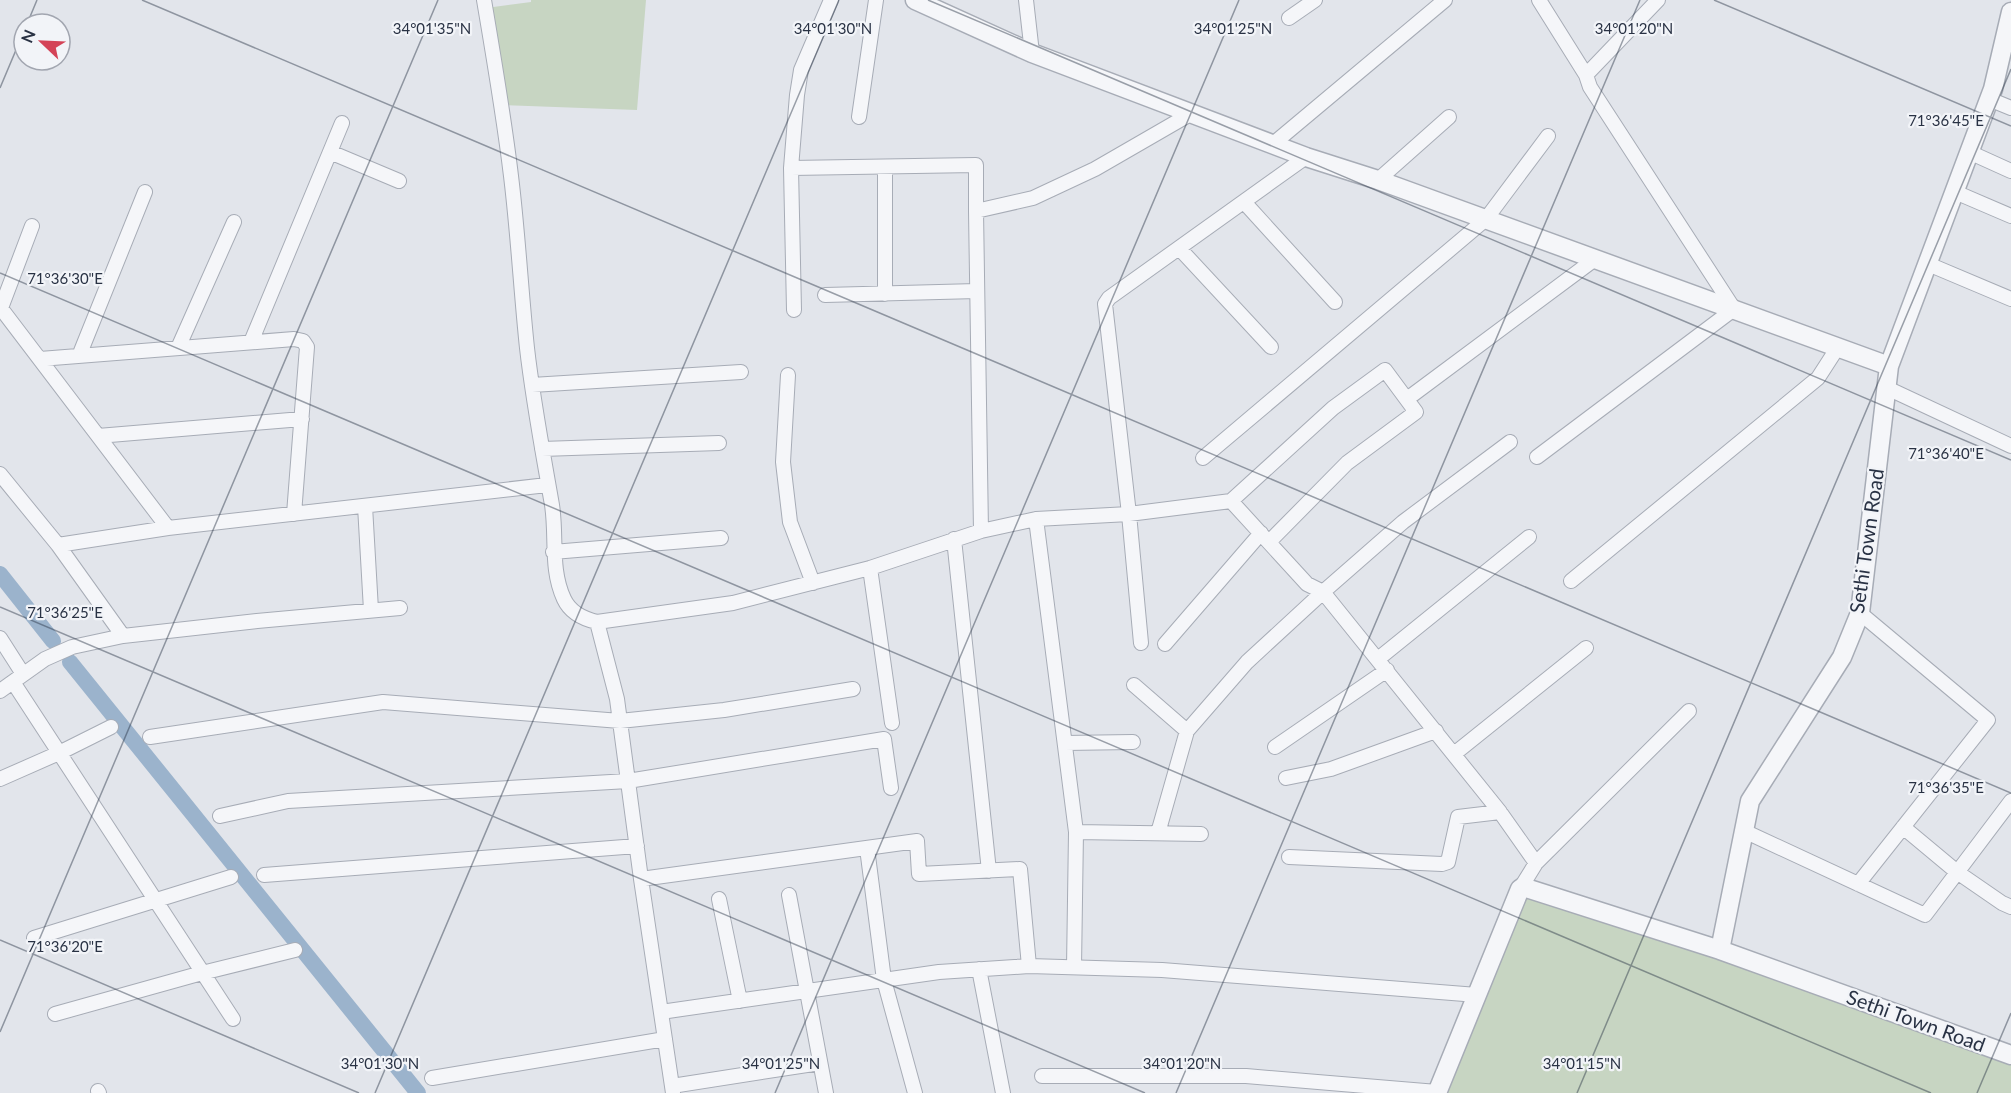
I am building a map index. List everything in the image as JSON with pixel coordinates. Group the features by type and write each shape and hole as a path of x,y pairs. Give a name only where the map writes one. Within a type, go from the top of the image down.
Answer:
{"street":[{"path":"484,0 510,168 532,385 552,507 553,552 558,581 565,602 583,619 597,622 733,603 870,568 981,531 1036,519 1129,514 1231,501 1333,408 1385,370 1416,412 1347,463 1265,538 1165,644"},
{"path":"794,310 791,168 797,95 801,70 831,0"},
{"path":"859,117 876,0"},
{"path":"915,0 1032,53 1306,157 1378,180 1889,366"},
{"path":"1026,0 1032,53"},
{"path":"1289,18 1314,0"},
{"path":"1273,144 1445,0"},
{"path":"1539,0 1586,75 1590,87 1734,309"},
{"path":"1586,75 1658,0"},
{"name":"Sethi Town Road","path":"1720,950 1750,801 1842,657 1860,613 1889,366 1989,99 2011,12"},
{"path":"1989,99 2011,108"},
{"path":"976,211 1033,198 1095,169 1192,113"},
{"path":"1378,180 1449,117"},
{"path":"251,342 342,123"},
{"path":"1203,458 1486,219 1548,136"},
{"path":"330,152 399,181"},
{"path":"1970,152 2011,171"},
{"path":"1141,644 1105,304 1109,298 1306,157"},
{"path":"791,168 976,165 981,531"},
{"path":"885,167 885,294"},
{"path":"79,356 145,192"},
{"path":"1955,192 2011,216"},
{"path":"1244,202 1335,302"},
{"path":"178,348 234,222"},
{"path":"32,226 1,308 168,528"},
{"path":"1179,248 1271,346"},
{"path":"1407,399 1595,259"},
{"path":"1928,264 2011,299"},
{"path":"825,295 976,291"},
{"path":"1538,457 1734,309"},
{"path":"40,359 294,339 303,341 308,347 294,514"},
{"path":"1571,581 1818,378 1838,347"},
{"path":"532,385 741,372"},
{"path":"788,375 783,462 790,522 813,583"},
{"path":"1887,388 2011,446"},
{"path":"98,436 302,419"},
{"path":"1158,833 1186,731 1247,662 1403,522 1510,442"},
{"path":"542,449 718,443"},
{"path":"0,474 58,545 123,636"},
{"path":"58,545 168,528 547,485"},
{"path":"1231,501 1307,584 1323,592 1500,812 1536,863"},
{"path":"365,506 371,610"},
{"path":"1036,519 1076,832 1074,967"},
{"path":"1275,747 1383,665 1529,537"},
{"path":"553,552 721,538"},
{"path":"954,539 989,871"},
{"path":"870,568 892,723"},
{"path":"0,691 45,659 72,647 123,636 400,608"},
{"path":"1858,884 1988,720 1860,613"},
{"path":"597,622 617,699 641,879 673,1089 820,1063"},
{"path":"0,638 18,678 59,753 232,1019"},
{"path":"1454,754 1586,648"},
{"path":"1134,685 1186,731"},
{"path":"150,737 383,702 620,721 724,710 852,689"},
{"path":"1042,1077 1246,1076 1437,1093 1520,889 1536,863 1689,711"},
{"path":"0,779 59,753 111,726"},
{"path":"1286,778 1331,769 1436,731"},
{"path":"220,816 288,801 628,782 884,739 891,788"},
{"path":"1065,743 1133,742"},
{"path":"1744,831 1925,915 2011,801"},
{"path":"1289,857 1442,864 1448,862 1458,817 1500,812"},
{"path":"1903,827 1958,872 2011,907"},
{"path":"1076,832 1201,834"},
{"path":"641,879 916,841 919,874 1020,869 1029,966"},
{"path":"264,874 637,846"},
{"path":"867,848 884,980 915,1093"},
{"path":"34,938 231,877"},
{"name":"Sethi Town Road","path":"1520,889 1526,888 1720,950 2011,1055"},
{"path":"789,895 825,1093"},
{"path":"719,899 740,1001"},
{"path":"55,1014 295,950"},
{"path":"661,1012 939,972 1029,966 1162,970 1477,995"},
{"path":"979,969 1003,1093"},
{"path":"432,1078 665,1039"}],"green space":[{"path":"531,0 646,0 637,110 503,105 486,8 531,2"},
{"path":"1520,889 2011,1045 2011,1093 1441,1093"}],"waterway":[{"path":"0,574 53,641"},
{"path":"70,662 418,1093"}]}
